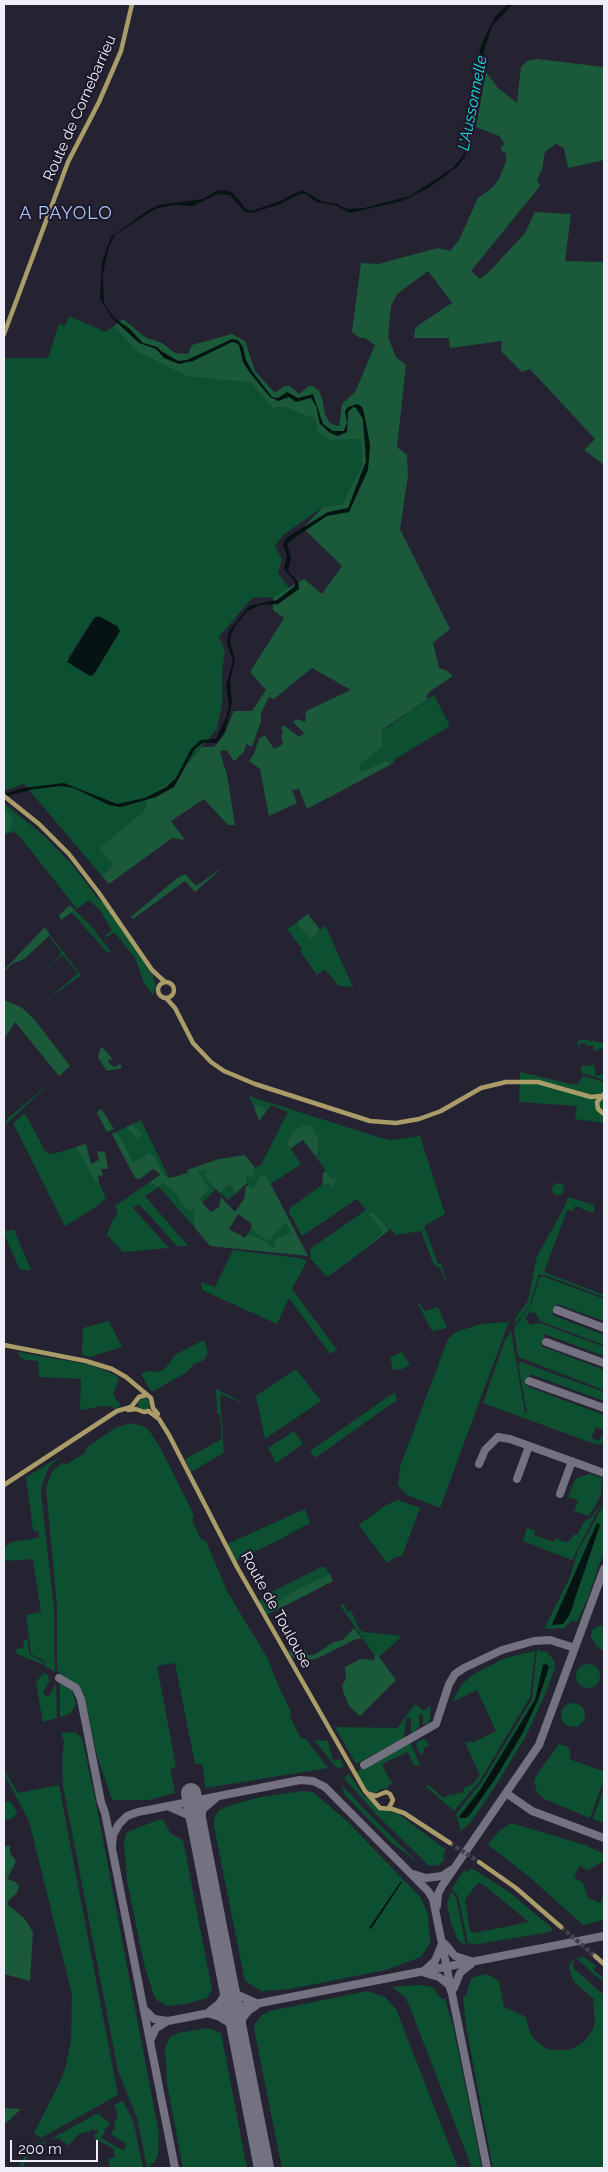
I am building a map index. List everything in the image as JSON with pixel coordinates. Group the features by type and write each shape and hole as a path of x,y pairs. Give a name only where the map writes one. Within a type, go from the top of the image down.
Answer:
{"main road":[{"name":"Route de Cornebarrieu","path":"4,334 68,162 99,102 121,51 132,4"},
{"path":"6,797 39,824 69,854 99,893 152,970 159,986 160,994 175,1008"},
{"path":"152,970 165,982 172,984 174,987 172,996 175,1008 193,1043 211,1062 224,1071 255,1084 370,1121 396,1123 419,1120 441,1111 481,1088 506,1082 538,1082 594,1098 602,1095"},
{"path":"159,986 165,982"},
{"path":"166,998 172,996"},
{"path":"582,1095 604,1114"},
{"path":"597,1106 602,1095"},
{"path":"4,1345 94,1363 126,1380 139,1390 143,1396 151,1398 153,1406 148,1411 122,1411 110,1417"},
{"path":"4,1485 120,1410 131,1408 143,1396"},
{"path":"136,1401 136,1406 139,1410"},
{"name":"Route de Toulouse","path":"153,1406 154,1411 164,1422 169,1435"},
{"name":"Route de Toulouse","path":"148,1411 159,1418 169,1435 237,1567 368,1794 376,1802"},
{"path":"368,1794 388,1793 392,1796 393,1803 404,1813 450,1843"},
{"path":"378,1795 376,1802 380,1808 389,1808 404,1813"},
{"path":"389,1808 393,1803"},
{"path":"479,1862 516,1888 561,1927"},
{"path":"595,1956 604,1964"}],"green space":[{"path":"537,59 604,67 604,160 568,168 564,148 556,144 545,152 542,169 537,180 540,186 471,271 480,279 490,271 525,233 535,212 571,214 565,261 604,262 604,465 584,450 595,439 530,369 522,372 501,351 502,341 450,348 449,338 414,338 415,329 420,324 452,303 428,271 397,294 391,306 388,337 396,357 406,365 397,447 407,455 408,476 400,529 450,629 433,643 439,668 446,670 453,676 432,690 426,696 428,699 382,730 383,747 360,764 361,772 387,760 390,765 307,809 299,789 292,790 297,803 269,816 260,769 249,761 254,754 259,739 265,735 274,749 283,744 281,727 285,726 299,737 304,733 293,722 296,719 305,722 306,711 351,690 312,668 274,699 269,697 261,713 261,721 252,747 246,744 244,752 234,761 227,751 223,750 220,752 227,775 235,825 228,825 204,799 171,821 185,840 172,838 109,884 102,876 113,865 99,848 145,810 147,797 174,779 202,747 214,747 224,735 234,711 252,711 266,690 250,672 284,618 273,610 273,597 304,579 322,594 342,566 303,528 323,507 342,504 362,466 361,439 330,440 318,432 314,419 284,407 272,408 251,383 186,376 137,352 114,326 123,319 145,337 162,343 175,353 188,354 192,345 232,334 245,341 255,371 273,391 276,392 285,386 290,386 299,394 309,386 313,386 319,391 329,422 339,426 342,404 355,392 375,345 352,332 361,263 378,264 438,248 450,251 459,240 478,198 493,187 499,179 506,161 506,153 502,152 501,147 505,144 499,136 476,127 486,72 498,88 517,103 521,67 527,61"},
{"path":"69,316 106,332 114,326 137,352 186,376 251,383 272,408 284,407 314,419 318,432 361,439 362,466 342,504 323,507 283,535 275,546 282,559 278,573 289,588 273,597 252,598 219,637 225,651 222,673 222,703 217,729 174,779 147,797 145,810 100,848 113,865 102,876 24,784 6,790 4,788 4,358 48,358 59,324 65,326","holes":["98,616 117,626 120,631 93,676 68,659 93,619"]},
{"path":"434,695 450,726 395,759 394,763 390,765 387,760 361,772 360,764 383,747 382,731"},
{"path":"4,803 43,835 70,862 100,901 103,902 153,976 156,987 153,995 144,983 135,958 116,934 112,933 106,938 105,936 112,930 100,910 89,900 77,909 21,838 14,832 5,834 11,830"},
{"path":"4,808 11,815 12,823 11,830 4,835"},
{"path":"223,867 195,892 185,881 133,919 131,917 177,878 185,874 196,886"},
{"path":"70,905 75,910 61,920 59,915"},
{"path":"75,910 92,927 111,952 108,953 71,912"},
{"path":"308,914 320,930 311,940 296,923"},
{"path":"296,923 311,940 325,925 353,987 339,986 325,969 317,975 300,951 302,949 287,929"},
{"path":"45,927 50,935 24,959 12,964 4,972 4,970"},
{"path":"50,935 81,975 47,1000 78,973 63,955 40,973 60,956 61,952"},
{"path":"4,1000 21,1007 34,1019 70,1066 59,1076 15,1022 4,1039"},
{"path":"581,1039 604,1043 604,1048 594,1051 593,1045 579,1044 580,1052 577,1043"},
{"path":"102,1047 111,1057 112,1060 108,1059 109,1063 114,1067 120,1064 122,1068 107,1071 98,1058"},
{"path":"594,1065 596,1076 604,1074 604,1080 581,1073 581,1066"},
{"path":"520,1072 571,1084 577,1084 583,1076 604,1082 604,1123 575,1119 577,1106 519,1102"},
{"path":"45,1088 4,1126 7,1119"},
{"path":"249,1096 381,1138 392,1140 420,1136 445,1214 424,1226 438,1264 441,1263 448,1286 440,1268 434,1265 421,1231 395,1235 373,1213 370,1215 382,1231 381,1234 372,1244 329,1276 326,1276 311,1259 310,1249 366,1210 357,1199 302,1236 289,1212 291,1207 322,1185 328,1184 332,1188 331,1178 316,1157 319,1155 318,1138 306,1124 293,1131 287,1143 301,1164 271,1184 267,1177 256,1184 253,1189 247,1183 245,1176 247,1173 252,1179 255,1168 261,1165 288,1112 271,1105 266,1112 265,1108 260,1105 254,1107"},
{"path":"259,1105 265,1108 266,1112 259,1121 254,1107"},
{"path":"100,1109 114,1129 107,1132 97,1113"},
{"path":"25,1113 45,1151 53,1154 76,1147 94,1181 99,1183 106,1198 96,1207 65,1226 13,1123"},
{"path":"141,1120 168,1176 164,1175 154,1156 148,1152 133,1163 120,1136 116,1132 126,1127 137,1139 142,1136 133,1127 133,1124"},
{"path":"133,1124 141,1132 142,1136 137,1139 126,1127"},
{"path":"306,1124 312,1127 318,1138 319,1152 316,1157 303,1140 290,1149 287,1143 293,1131"},
{"path":"116,1132 120,1136 133,1162 145,1156 148,1152 154,1156 164,1175 170,1178 188,1173 187,1170 219,1159 245,1155 255,1168 255,1171 252,1179 246,1174 247,1183 234,1195 232,1186 228,1185 220,1193 207,1180 205,1174 207,1170 198,1172 210,1189 200,1198 202,1203 211,1212 219,1207 221,1197 235,1212 244,1199 246,1186 249,1185 253,1189 260,1176 267,1177 308,1256 210,1246 195,1228 193,1209 189,1211 183,1206 175,1192 163,1183 158,1187 150,1182 160,1175 158,1172 153,1169 140,1179 135,1178 112,1134","holes":["238,1214 252,1224 251,1228 269,1241 285,1223 290,1229 290,1234 277,1238 273,1248 265,1241 247,1235 245,1238 229,1229"]},
{"path":"86,1144 91,1164 99,1160 97,1151 105,1152 108,1169 101,1169 103,1174 102,1177 98,1175 99,1183 94,1181 76,1147"},
{"path":"208,1170 207,1180 216,1189 202,1203 200,1198 210,1189 198,1172"},
{"path":"326,1171 331,1178 338,1177 332,1188 328,1184 322,1185 323,1173"},
{"path":"150,1182 158,1187 163,1183 175,1192 183,1206 189,1211 194,1209 195,1228 159,1187 145,1196 188,1246 177,1246 139,1204 133,1208 169,1248 123,1252 107,1235 113,1219 118,1214 115,1206"},
{"path":"560,1183 563,1184 563,1194 556,1195 553,1194 552,1187 553,1184"},
{"path":"228,1185 232,1186 234,1195 228,1200 220,1193"},
{"path":"568,1197 594,1205 594,1211 593,1213 575,1206 573,1211 567,1210 544,1272 604,1295 604,1297 545,1275 539,1275 530,1304 514,1326 516,1317 528,1301 537,1256 563,1210"},
{"path":"373,1212 389,1230 372,1244 382,1231 369,1215"},
{"path":"285,1223 290,1229 290,1234 274,1248 247,1235 251,1228 257,1234 281,1227"},
{"path":"14,1230 31,1270 20,1270 4,1234 4,1231"},
{"path":"233,1250 299,1258 307,1261 292,1289 337,1350 330,1354 289,1298 277,1324 202,1290 201,1282 215,1287"},
{"path":"542,1276 604,1299 604,1321 557,1304 552,1315 604,1335 604,1345 540,1321 535,1312 529,1313 525,1318 530,1325 540,1323 604,1347 604,1356 545,1334 541,1346 604,1370 604,1390 518,1357 514,1329 532,1302 539,1279"},
{"path":"419,1303 425,1311 438,1307 447,1328 432,1331"},
{"path":"109,1321 122,1347 90,1357 82,1355 83,1328"},
{"path":"509,1322 440,1508 407,1495 398,1485 400,1467 448,1339 456,1332 481,1324"},
{"path":"511,1331 525,1413 527,1413 518,1364 521,1362 604,1392 604,1401 530,1374 526,1386 604,1415 604,1430 596,1427 591,1438 599,1441 604,1433 604,1440 601,1445 483,1403 505,1340"},
{"path":"204,1340 208,1352 204,1360 194,1364 187,1372 152,1392 150,1390 141,1374 148,1371 158,1372 165,1369 176,1354"},
{"path":"18,1352 91,1365 111,1373 119,1378 113,1395 121,1406 116,1408 104,1406 80,1410 81,1379 39,1377 38,1361 24,1360 19,1356"},
{"path":"402,1352 410,1365 402,1369 393,1370 390,1357"},
{"path":"296,1369 321,1401 265,1439 256,1396"},
{"path":"216,1389 250,1406 220,1394 224,1453 191,1472 185,1459 222,1439 220,1414 217,1414"},
{"path":"395,1392 397,1400 315,1458 310,1451"},
{"path":"142,1398 146,1398 150,1404 146,1410 142,1410 138,1406 138,1402"},
{"path":"131,1423 143,1426 149,1430 162,1451 194,1515 192,1520 201,1540 206,1541 228,1593 268,1659 291,1712 290,1717 301,1738 306,1739 328,1768 206,1788 202,1764 195,1764 175,1663 157,1666 176,1767 170,1768 175,1793 148,1800 112,1800 97,1755 84,1694 80,1688 57,1671 57,1607 46,1488 52,1472 62,1463 67,1464 85,1453 87,1447 115,1428"},
{"path":"294,1431 303,1444 276,1463 268,1448"},
{"path":"61,1456 49,1467 42,1484 41,1493 54,1608 55,1672 45,1666 46,1662 31,1654 26,1615 41,1612 33,1559 4,1561 4,1548 11,1542 39,1538 39,1532 33,1530 26,1477"},
{"path":"589,1474 602,1478 601,1495 589,1516 574,1511 578,1500 568,1497 577,1478"},
{"path":"604,1498 572,1560 523,1541 527,1528 535,1531 534,1535 554,1542 555,1538 565,1542 570,1541 574,1534 577,1535 584,1522 592,1517"},
{"path":"398,1500 420,1508 402,1556 395,1557 387,1563 359,1525 386,1505"},
{"path":"604,1504 604,1551 587,1600 577,1622 572,1620 564,1628 544,1629 570,1577 578,1551","holes":["590,1537 572,1610 552,1624"]},
{"path":"305,1509 310,1523 236,1560 227,1544"},
{"path":"321,1567 325,1567 330,1574 293,1591 274,1604 275,1611 266,1615 259,1602 262,1597"},
{"path":"330,1574 333,1581 275,1611 274,1604 293,1591"},
{"path":"343,1603 348,1612 351,1610 359,1629 363,1632 402,1636 379,1657 375,1656 340,1605"},
{"path":"598,1626 604,1626 604,1648 602,1650 597,1647 591,1637 592,1630"},
{"path":"354,1628 362,1639 356,1639 316,1659 305,1660 292,1657 288,1650 296,1654 298,1650 304,1649 308,1655 314,1655 334,1642 343,1640"},
{"path":"27,1639 30,1655 45,1663 44,1665 17,1654 16,1649 24,1648 23,1641"},
{"path":"537,1650 547,1652 555,1662 554,1670 526,1736 470,1823 461,1831 456,1814 483,1780 532,1699","holes":["543,1665 549,1666 538,1700 522,1734 495,1779 471,1813 466,1818 458,1817 480,1790 535,1700"]},
{"path":"535,1651 530,1697 479,1782 454,1811 425,1786 429,1785 443,1798 451,1794 452,1796 458,1793 458,1791 460,1794 464,1791 464,1788 473,1784 480,1775 465,1743 471,1741 472,1743 496,1731 477,1690 452,1702 463,1683 474,1674 505,1658"},
{"path":"375,1656 379,1657 396,1680 360,1716 349,1706 344,1694 342,1685 346,1679 345,1667 360,1659 374,1660"},
{"path":"588,1664 596,1668 600,1676 596,1684 588,1688 580,1684 576,1676 580,1668"},
{"path":"43,1673 48,1675 49,1681 43,1693 45,1696 49,1696 56,1683 57,1718 43,1722 36,1683"},
{"path":"60,1683 72,1690 76,1705 70,1714 60,1717"},
{"path":"573,1703 581,1707 585,1715 581,1723 573,1727 565,1723 561,1715 565,1707"},
{"path":"415,1704 424,1711 429,1706 431,1708 429,1723 423,1725 423,1715 419,1715 419,1727 413,1733 411,1731 411,1718 406,1718 404,1738 356,1764 335,1727 397,1728"},
{"path":"75,1732 82,1738 96,1803 159,2134 158,2154 155,2161 147,2168 137,2118 118,2071 63,1786 62,1757 64,1742 61,1733"},
{"path":"423,1739 427,1741 429,1746 424,1748 424,1753 421,1754 426,1765 416,1746 417,1742"},
{"path":"314,1740 328,1741 333,1761 341,1759 344,1767 337,1768"},
{"path":"410,1742 420,1765 419,1767 418,1765 414,1766 408,1752 382,1764 390,1781 393,1781 387,1789 380,1789 374,1794 368,1791 356,1772"},
{"path":"559,1744 567,1746 571,1752 569,1759 603,1771 604,1779 590,1818 544,1799 537,1792 534,1781"},
{"path":"4,1770 18,1793 59,1785 118,2095 41,2138 34,2133 66,2066 71,2040 72,1994 29,1821 4,1774"},
{"path":"349,1774 364,1796 379,1809 399,1814 446,1850 443,1856 445,1859 439,1865 429,1866 375,1813 344,1778"},
{"path":"342,1785 418,1863 391,1842 344,1794"},
{"path":"604,1787 604,1823 593,1819"},
{"path":"303,1791 313,1792 348,1822 421,1898 428,1915 430,1943 421,1957 386,1970 290,1989 261,1991 245,1981 214,1819 219,1810 234,1804 261,1797"},
{"path":"10,1801 17,1812 13,1818 4,1821 4,1802"},
{"path":"158,1820 163,1820 171,1834 183,1840 212,1990 207,1998 186,2004 168,2006 158,2001 154,1996 144,1964 127,1881 124,1842 127,1832"},
{"path":"511,1823 585,1845 604,1854 604,1861 588,1870 579,1866 574,1878 583,1882 588,1898 600,1903 604,1893 604,1920 583,1925 527,1875 488,1845 499,1831"},
{"path":"10,1845 10,1853 16,1861 7,1879 16,1882 19,1887 17,1893 8,1901 8,1905 24,1918 33,1932 30,1981 4,1974 4,1847"},
{"path":"471,1868 508,1891 552,1928 551,1932 478,1944 468,1943 458,1896 452,1889 464,1870 468,1872","holes":["479,1883 529,1922 474,1933 470,1931 465,1900 476,1885"]},
{"path":"451,1891 456,1897 466,1946 458,1940 451,1923 447,1904"},
{"path":"584,1957 596,1966 593,1970 604,1978 604,1983 576,1958"},
{"path":"574,1959 573,1968 604,1995 604,2168 493,2168 466,2026 463,1996 466,1996 471,1978 486,1974 493,1977 499,1982 504,2007 526,2017 530,2033 535,2040 551,2050 568,2050 585,2041 593,2029 595,2021 593,2002 595,2000 574,1982 571,1975 569,1965"},
{"path":"421,1985 432,1987 442,1999 445,1999 453,2026 482,2168 472,2168 409,2005 404,1996 392,1987"},
{"path":"367,1991 385,1997 396,2009 458,2168 282,2168 254,2028 256,2023 262,2015 270,2011"},
{"path":"208,2028 221,2033 247,2168 183,2168 167,2084 165,2048 170,2037 178,2033"},
{"path":"123,2101 133,2120 143,2168 110,2168 108,2159 115,2157 113,2148 95,2139 94,2134 98,2133 97,2130 92,2130 91,2127 91,2131 79,2134 68,2146 59,2138 49,2140 98,2113 110,2124 107,2128 104,2128 106,2130 101,2138 124,2151 126,2144 111,2134 116,2126 114,2124 118,2115 114,2105"},
{"path":"4,2108 21,2109 4,2125"},
{"path":"46,2141 40,2150 32,2147 24,2168 19,2168 30,2146"}],"water":[{"name":"L'Aussonnelle","path":"508,4 513,4 492,26 484,51 481,89 464,158 457,167 430,187 402,201 350,213 335,205 316,202 306,194 300,194 280,204 252,213 244,211 230,195 217,194 193,206 173,205 155,209 115,235 109,246 103,273 104,304 114,318 130,329 143,343 157,347 178,361 187,360 232,339 238,340 243,347 246,360 252,371 272,397 278,398 287,392 298,398 313,394 323,424 333,431 344,431 347,423 345,411 348,407 357,404 362,407 364,413 370,445 368,470 349,512 327,516 287,544 291,558 288,571 298,582 299,589 278,604 260,605 247,611 236,625 231,634 230,643 235,659 230,681 232,703 225,731 217,743 203,743 195,749 174,787 156,797 121,807 109,805 74,788 61,786 34,789 4,797 4,794 23,788 64,783 117,804 145,798 166,787 176,778 191,749 201,740 216,739 226,718 229,706 226,686 233,661 227,643 229,631 249,606 277,600 295,586 295,582 284,569 287,556 283,545 286,538 328,512 348,508 366,461 363,419 356,408 353,407 348,412 347,432 338,436 330,433 320,424 316,406 311,398 296,402 289,397 278,401 270,397 243,362 239,345 236,343 232,342 193,361 179,364 164,358 156,349 139,343 112,318 100,299 102,262 111,237 150,209 159,205 203,199 217,191 225,190 233,193 245,208 251,211 278,202 302,190 321,201 337,204 347,209 364,208 410,196 453,168 463,156 467,141 471,107 478,86 480,50 494,18"},
{"path":"95,617 100,617 117,626 120,631 94,674 90,676 67,662"},
{"path":"597,1523 600,1525 569,1616 563,1624 552,1625"},
{"path":"543,1665 549,1666 546,1676 538,1700 522,1734 495,1779 471,1813 466,1818 459,1818 480,1790 535,1700"},
{"path":"401,1881 371,1929 369,1928"}],"taxiway":[{"path":"557,1310 604,1328"},
{"path":"546,1342 604,1363"},
{"path":"529,1381 604,1408"},
{"path":"479,1464 485,1450 498,1437 510,1439 604,1473"},
{"path":"517,1479 529,1446"},
{"path":"560,1494 572,1461"},
{"path":"437,1906 438,1894 442,1886 539,1745 604,1569"},
{"path":"364,1765 436,1724 449,1684 455,1674 464,1668 502,1650 534,1641 550,1640 575,1648"},
{"path":"59,1678 76,1688 81,1699 175,2168"},
{"path":"112,1847 113,1835 119,1824 127,1816 138,1812 300,1780 313,1781 325,1787 428,1891 433,1899 487,2168"},
{"path":"506,1793 532,1811 604,1838"},
{"path":"198,1830 203,1809 216,1798"},
{"path":"170,1807 188,1815 198,1830"},
{"path":"413,1874 426,1878 442,1876 451,1870"},
{"path":"144,2009 154,2019 168,2021 604,1936"},
{"path":"424,1971 435,1961 442,1944"},
{"path":"445,1944 455,1956 471,1961"},
{"path":"454,1988 460,1973 471,1964"},
{"path":"425,1973 439,1977 449,1985 451,1991"},
{"path":"227,1980 238,1995 256,2003"},
{"path":"210,2011 219,2004 224,1996 227,1980"},
{"path":"239,2036 242,2019 248,2011 257,2005"},
{"path":"210,2014 228,2022 235,2029 239,2038"},
{"path":"150,2041 156,2028 166,2022"}],"runway":[{"path":"191,1793 264,2168"}],"tunnel":[{"path":"450,1843 479,1862"},
{"path":"561,1927 595,1956"}],"district":[{"name":"A PAYOLO","path":"66,214"}]}
